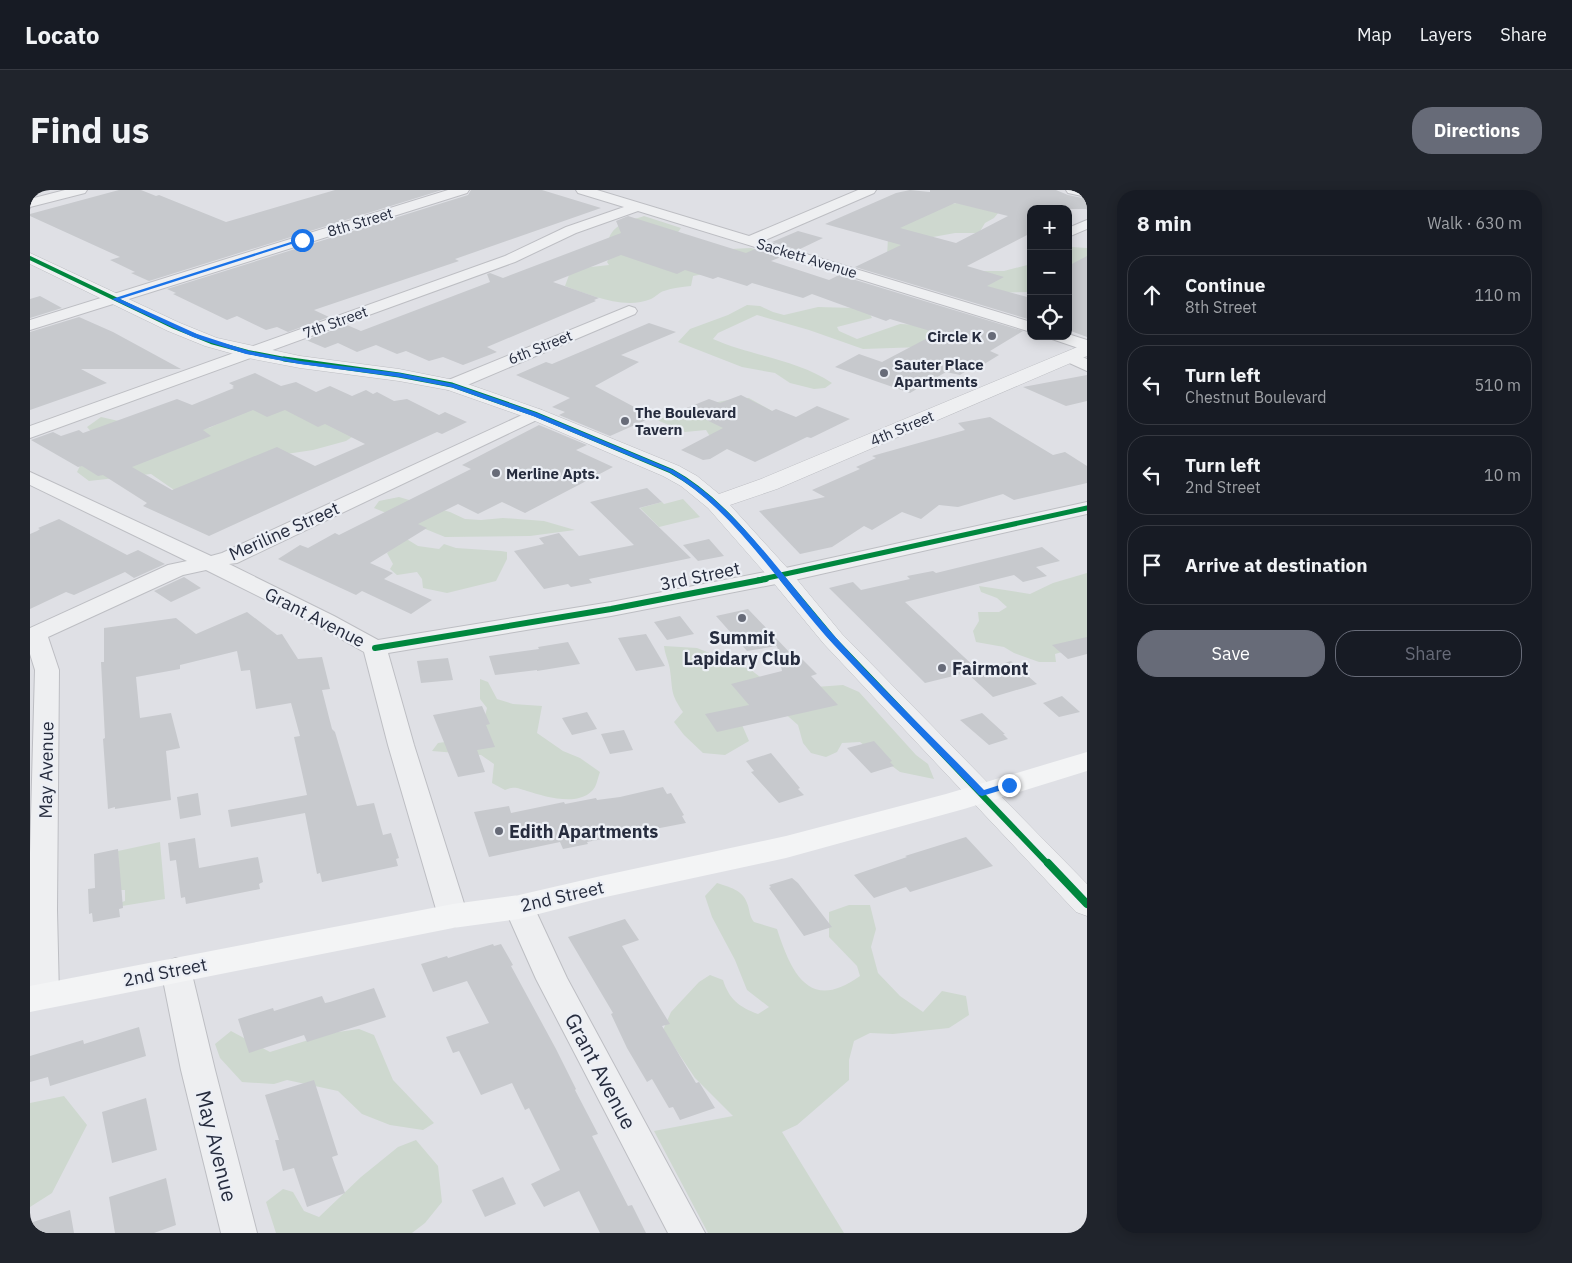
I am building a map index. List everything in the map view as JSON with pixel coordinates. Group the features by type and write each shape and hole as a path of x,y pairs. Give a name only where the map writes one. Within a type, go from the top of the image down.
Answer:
{"main road":[{"name":"2nd Street","path":"37,997 453,916 520,907 601,887 786,848 1087,762"}],"street":[{"path":"30,203 80,190"},
{"name":"8th Street","path":"30,325 462,190"},
{"path":"750,241 869,190"},
{"path":"1073,190 1087,193"},
{"name":"Sackett Avenue","path":"590,191 1027,326"},
{"name":"7th Street","path":"30,432 510,259 571,230 637,207"},
{"path":"1072,232 1087,224"},
{"path":"30,258 187,332 248,352 300,362 399,375 452,386 535,414 671,471 689,481 716,503 836,642 1087,904"},
{"name":"6th Street","path":"452,386 629,310"},
{"path":"1063,340 1083,355"},
{"name":"4th Street","path":"716,503 769,484 1083,355"},
{"name":"Meriline Street","path":"33,636 176,570 229,558 535,414"},
{"name":"Grant Avenue","path":"30,478 207,562 326,621 375,648 401,744 453,916"},
{"path":"30,499 52,490"},
{"name":"3rd Street","path":"375,648 611,609 781,576 1087,508"},
{"name":"May Avenue","path":"33,636 47,670 45,833 37,997"},
{"name":"Grant Avenue","path":"520,907 556,986 687,1233"},
{"name":"May Avenue","path":"176,970 198,1070 239,1233"}],"shaded area":[{"path":"957,203 999,212 994,218 985,223 979,233 955,233 922,239 972,271 1004,271 1027,265 1027,292 988,293 887,256 888,238 892,232 932,207"},
{"path":"644,216 681,228 668,246 751,248 766,253 714,272 693,276 691,286 667,290 641,302 630,303 607,300 565,286 569,275 582,268 609,265 607,262 615,247 609,238 612,233 624,223"},
{"path":"1072,247 1087,248 1087,264 1072,277"},
{"path":"747,305 760,306 784,315 818,307 854,308 869,312 872,318 837,327 839,331 857,339 900,324 920,325 950,316 951,346 863,349 809,330 757,315 718,333 713,339 804,368 832,383 825,388 814,389 790,383 775,373 742,367 678,342 690,329 728,315"},
{"path":"253,396 367,427 346,441 313,450 259,458 177,492 151,474 89,481 77,472 95,436 87,427 101,417 167,432 209,428 237,415"},
{"path":"749,398 781,416 711,438 706,430 685,432 657,420 703,405"},
{"path":"399,497 450,512 465,519 503,518 544,521 575,530 530,536 445,537 374,508 379,501"},
{"path":"683,499 700,517 659,527 640,508 662,502 664,504"},
{"path":"405,538 418,546 439,549 444,544 456,548 507,552 507,559 496,581 447,593 423,588 422,579 417,572 397,575 390,569 393,564 387,553"},
{"path":"1087,573 1087,645 1055,654 1056,662 1039,662 1014,653 1004,647 976,642 973,631 979,621 978,612 999,612 1007,607 997,598 981,592 979,586 1030,594 1053,583"},
{"path":"664,646 697,648 751,670 764,680 789,689 843,685 859,692 916,755 928,764 934,779 900,772 860,742 842,743 837,752 826,757 811,753 803,743 798,725 781,710 750,703 739,718 749,741 725,755 703,753 684,735 674,722 683,712 673,692"},
{"path":"480,679 488,682 497,699 513,704 542,706 537,733 563,751 580,758 600,772 595,787 582,797 573,799 553,798 516,788 505,790 492,783 494,764 481,755 432,751 438,743 467,739 481,732 487,708 480,699"},
{"path":"160,842 165,899 122,906 122,902 125,901 125,890 120,890 118,851"},
{"path":"717,883 742,895 754,922 777,929 789,961 797,974 805,983 816,989 828,990 843,986 860,976 857,966 829,937 829,912 849,905 870,905 876,929 871,947 878,973 900,996 923,1012 942,991 966,996 969,1015 949,1028 893,1034 870,1033 854,1041 849,1060 849,1080 797,1125 782,1132 844,1233 708,1233 654,1131 733,1116 695,1078 663,1030 671,1012 699,982 710,975 723,980 728,992 736,1002 745,1008 758,1014 769,1007 747,990 735,960 712,917 705,896"},
{"path":"359,1029 374,1035 393,1080 434,1123 423,1130 390,1125 362,1114 338,1091 287,1080 274,1084 242,1082 220,1058 215,1044 231,1031 270,1052 331,1033"},
{"path":"64,1096 87,1125 52,1193 30,1207 30,1103"},
{"path":"416,1140 438,1166 442,1202 425,1223 412,1233 276,1233 266,1202 283,1189 293,1192 304,1211 319,1217 361,1177 398,1147"}],"building":[{"path":"119,190 141,190 156,196 159,195 226,222 335,190 442,190 149,281 110,260 120,257 30,216 30,214"},
{"path":"471,190 542,190 601,208 455,259 459,261 314,310 329,317 288,332 277,327 266,330 237,316 227,320 173,294 176,293 167,289 468,195"},
{"path":"910,190 930,192 930,190 1056,190 1087,199 1087,209 1072,209 1072,205 1027,205 1027,235 967,266 1004,277 987,286 1027,297 1027,319 855,267 901,245 825,224 896,193","holes":["955,203 1008,216 956,243 900,228"]},
{"path":"628,216 746,253 755,249 781,257 771,261 829,280 839,275 1023,331 990,351 999,355 976,369 972,367 960,375 946,372 910,393 835,367 859,354 882,362 937,333 890,319 886,321 812,294 803,298 752,283 747,286 718,277 713,279 685,270 677,274 621,255 553,282 599,298 594,300 596,301 487,347 497,352 463,365 443,357 429,361 406,351 397,354 376,345 357,352 338,343 325,348 306,340 347,325 361,331 490,282 487,274 490,273 503,278 621,233 616,221"},
{"path":"798,231 823,238 798,250 772,242"},
{"path":"1087,256 1087,337 1072,331 1072,264"},
{"path":"40,296 62,308 30,318 30,299"},
{"path":"79,317 113,332 181,369 81,369 107,383 30,410 30,332"},
{"path":"649,323 676,332 621,355 639,362 595,386 653,417 610,436 559,415 565,412 552,407 570,398 516,375 546,362 552,364"},
{"path":"255,373 281,386 296,382 316,392 330,386 352,396 366,390 373,394 377,392 394,401 407,399 439,415 445,412 467,422 442,434 437,432 209,536 143,506 147,503 103,475 98,476 82,466 78,467 31,440 53,432 61,436 79,430 83,433 177,399 192,405 234,388 229,383","holes":["253,410 267,417 285,410 318,427 325,424 365,444 315,466 277,447 172,490 132,467 211,436 203,430"]},
{"path":"1087,375 1087,401 1066,406 1023,387"},
{"path":"741,395 772,411 776,409 796,417 817,406 850,419 755,462 727,449 710,459 703,460 681,450 723,428 684,409 709,399 720,403"},
{"path":"990,417 1053,455 1065,452 1087,466 1087,483 1014,500 1003,494 958,507 939,505 921,519 902,512 872,530 864,526 832,547 800,554 759,511 825,497 812,490 860,469 856,467 876,458 872,456 965,430 958,423"},
{"path":"539,425 587,445 576,450 613,467 525,513 502,502 478,514 458,504 418,524 427,528 370,563 393,573 384,579 432,600 411,614 362,591 356,595 278,559 300,545 308,548 335,533 339,535 471,469 462,465"},
{"path":"647,488 662,502 639,508 691,558 589,579 592,583 571,587 568,584 544,589 514,551 544,544 539,538 559,533 579,556 634,545 590,502"},
{"path":"59,519 127,555 138,550 165,564 134,578 125,572 74,595 66,592 30,609 30,534 40,529 38,528"},
{"path":"709,539 724,556 698,561 683,545"},
{"path":"1042,547 1060,561 1036,567 1047,576 1023,582 1014,575 905,602 978,670 925,683 829,588 853,582 861,590 910,579 907,576 933,571 936,573"},
{"path":"184,577 201,588 171,602 154,591"},
{"path":"748,609 793,656 798,655 817,674 811,676 838,705 717,732 705,714 749,705 731,684 782,671 777,646 747,651 716,616"},
{"path":"247,612 277,635 282,634 298,659 322,657 330,689 322,690 332,729 335,732 357,806 374,803 383,835 391,833 399,858 396,859 398,866 322,882 320,873 317,874 305,813 231,827 228,810 307,795 294,737 300,736 291,703 256,709 250,670 241,671 237,651 180,665 180,669 136,677 140,718 171,713 180,748 166,751 171,800 108,809 103,739 105,738 101,662 104,662 104,628 176,618 196,634"},
{"path":"680,616 694,634 667,640 654,622"},
{"path":"646,634 665,666 636,671 618,638"},
{"path":"1087,637 1087,654 1068,659 1052,645"},
{"path":"568,642 580,664 495,675 489,656 539,649 538,647"},
{"path":"448,658 453,680 421,683 417,661"},
{"path":"1011,661 1037,684 993,697 968,674"},
{"path":"1062,696 1080,712 1059,717 1043,703"},
{"path":"482,706 490,724 486,725 495,747 477,750 485,772 458,777 433,715"},
{"path":"587,712 597,729 572,735 562,718"},
{"path":"982,713 1008,739 989,745 960,720"},
{"path":"624,730 633,750 610,754 601,734"},
{"path":"874,741 892,761 890,762 894,766 871,773 847,748"},
{"path":"771,753 804,795 779,803 751,772 754,771 746,761"},
{"path":"663,787 667,794 671,793 684,815 682,816 686,823 587,842 588,844 563,849 560,842 489,857 474,812 509,806 511,813 564,802 565,804 596,798 597,800 620,797"},
{"path":"198,793 201,815 180,819 177,797"},
{"path":"966,837 993,866 910,892 906,887 874,898 854,875 907,857 905,856"},
{"path":"195,838 199,868 258,857 263,882 259,884 260,889 186,904 185,897 181,898 176,860 170,861 168,843"},
{"path":"118,849 123,908 119,909 120,917 93,922 92,913 89,914 88,889 95,888 94,854"},
{"path":"792,878 832,927 804,936 769,888 771,887 769,885"},
{"path":"625,919 639,940 622,946 670,1024 662,1026 696,1083 699,1082 715,1108 680,1120 673,1107 669,1108 652,1079 647,1082 627,1048 611,1014 613,1013 568,937"},
{"path":"493,944 494,946 501,944 513,965 511,966 556,1049 598,1134 592,1136 628,1206 632,1205 646,1233 600,1233 579,1191 544,1207 531,1184 560,1170 529,1108 525,1110 512,1083 481,1095 459,1051 453,1053 446,1037 489,1023 467,981 433,992 421,964"},
{"path":"374,988 386,1017 307,1042 304,1035 249,1053 238,1019 273,1008 274,1011 322,996 325,1003 330,1002"},
{"path":"139,1027 146,1056 50,1086 48,1077 30,1082 30,1056 83,1040 84,1044"},
{"path":"314,1080 338,1155 332,1157 345,1193 307,1207 294,1168 283,1171 275,1140 279,1140 265,1095"},
{"path":"146,1098 157,1150 112,1163 102,1112"},
{"path":"503,1177 516,1204 485,1217 472,1190"},
{"path":"166,1178 176,1225 154,1233 115,1233 109,1197"},
{"path":"70,1210 74,1233 30,1233 30,1223"}],"cycle path":[{"path":"30,258 174,327 211,342 248,352 300,362 399,375 452,385 535,414 671,471 689,481 716,503 781,576 833,639 1087,904"},
{"path":"375,648 611,609 781,576 1087,508"}],"place":[{"name":"Circle K","path":"992,336"},
{"name":"Sauter Place Apartments","path":"884,373"},
{"name":"The Boulevard Tavern","path":"625,421"},
{"name":"Merline Apts.","path":"496,473"},
{"name":"Summit Lapidary Club","path":"742,618"},
{"name":"Fairmont","path":"942,668"},
{"name":"Edith Apartments","path":"499,831"}],"route":[{"path":"302,240 115,299 211,342 248,352 300,362 399,375 452,386 535,414 671,471 689,481 716,503 836,642 918,729 982,793 1009,785"}]}
